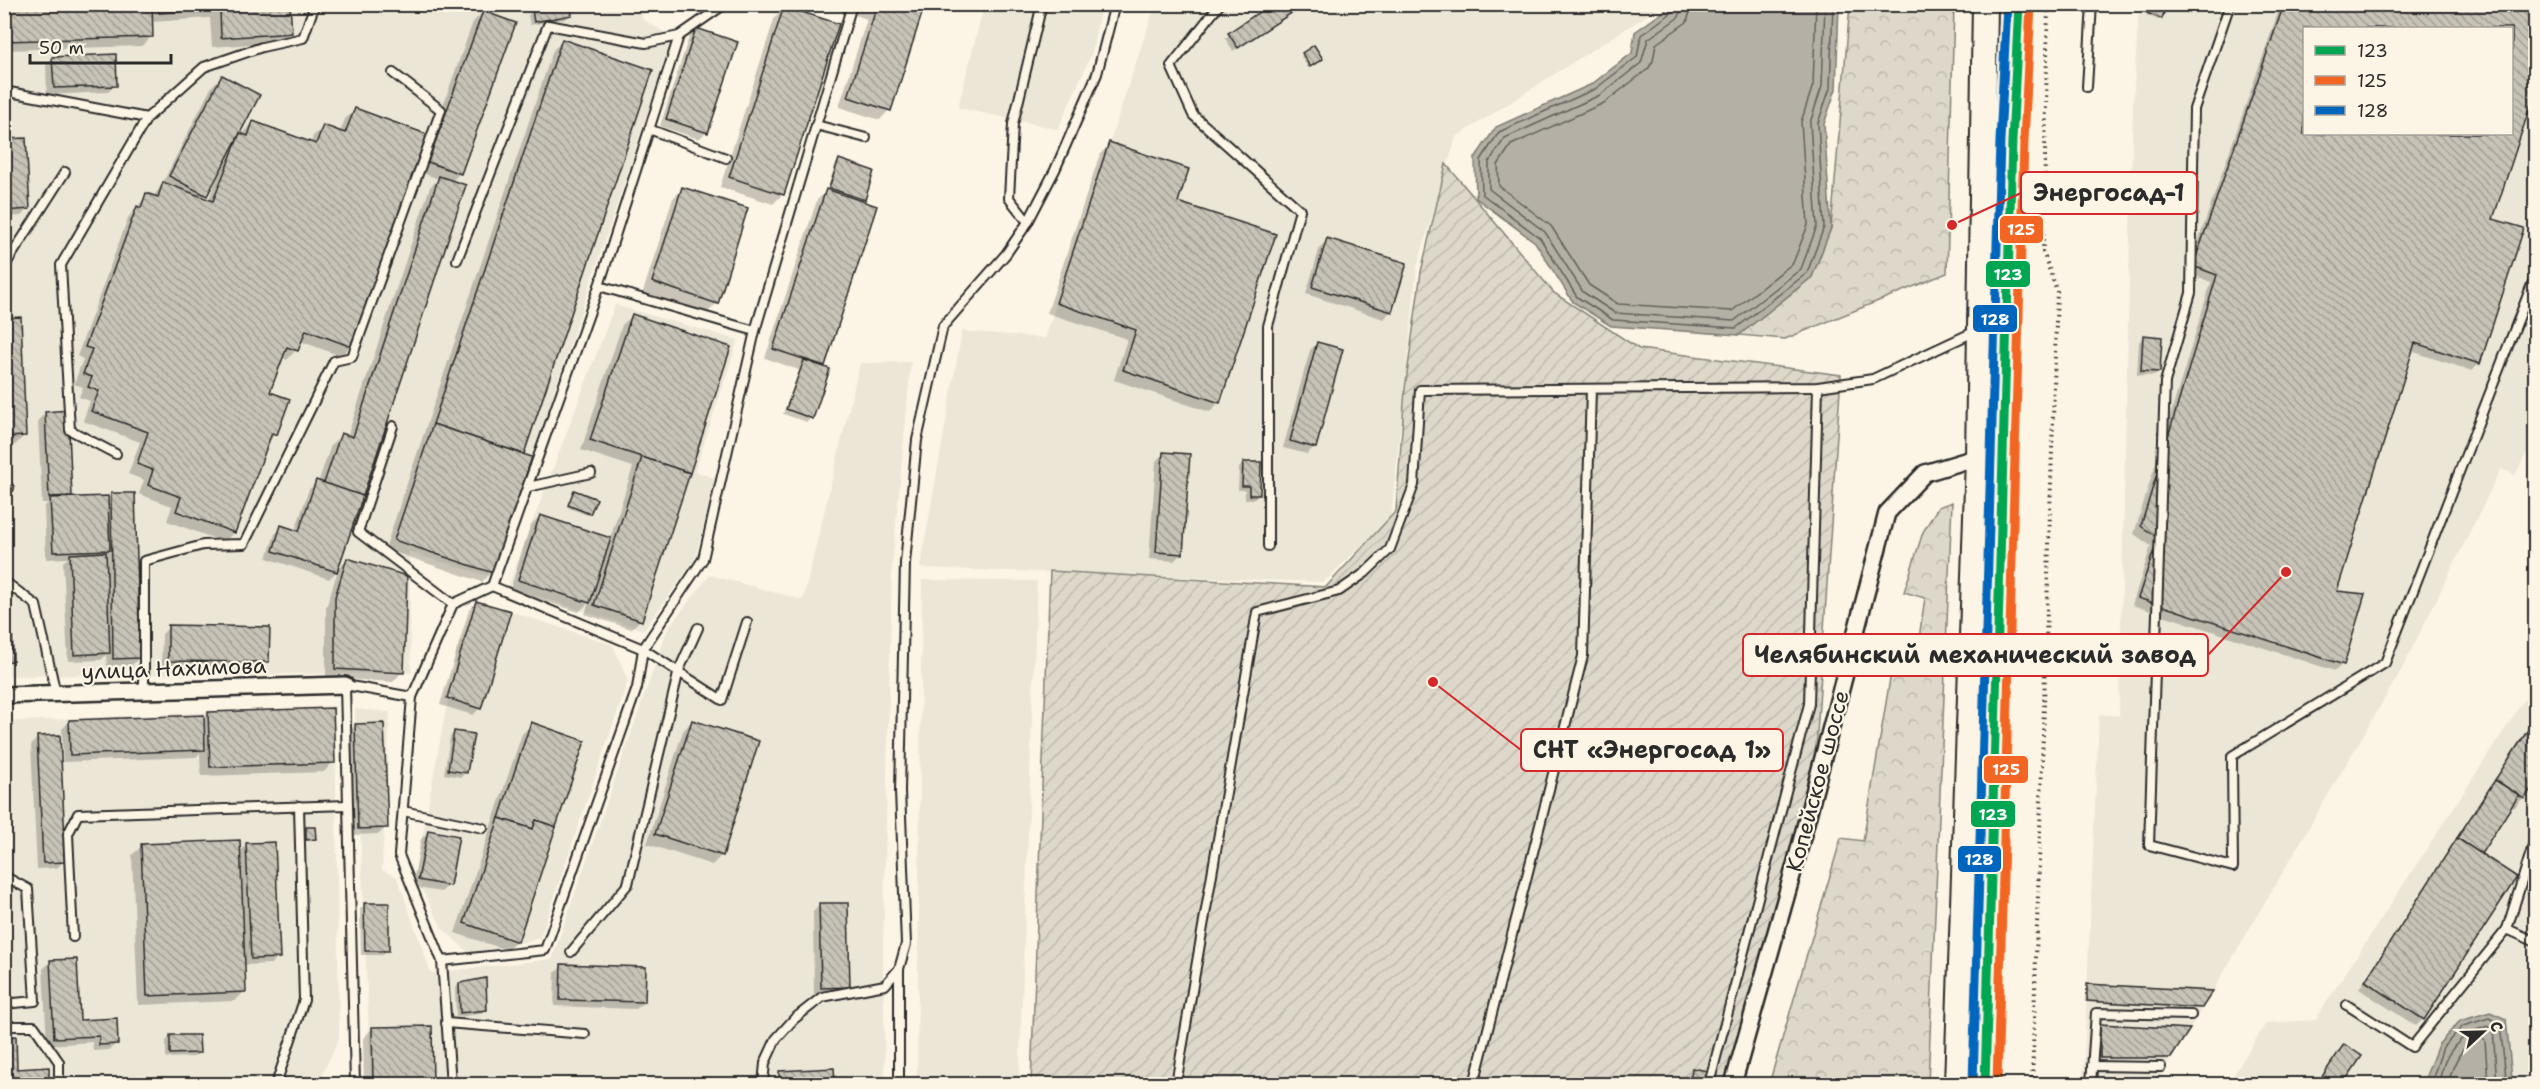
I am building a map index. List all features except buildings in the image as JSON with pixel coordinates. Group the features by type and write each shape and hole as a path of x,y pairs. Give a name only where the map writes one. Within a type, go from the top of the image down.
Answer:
{"main road":[{"path":"1957,1084 1978,457 1985,4"},
{"path":"1986,1084 2012,141 2019,4"}],"street":[{"name":"Копейское шоссе","path":"1733,1084 1795,865 1887,513 1925,473 1978,457"},
{"name":"улица Нахимова","path":"4,695 345,685"}],"lane":[{"path":"116,454 70,430 61,265 147,118 204,67 262,47 303,38 315,4"},
{"path":"457,260 548,25 646,43 679,36 725,4"},
{"path":"442,961 545,950 637,688 643,649 703,559 755,331 851,8 840,4"},
{"path":"1028,222 1009,198 1013,124 1042,4"},
{"path":"899,1084 899,969 906,944 900,791 905,563 917,440 943,326 1006,254 1028,222 1055,170 1097,74 1115,4"},
{"path":"1220,4 1171,66 1193,115 1300,210 1268,326 1268,546"},
{"path":"2087,87 2092,4"},
{"path":"2230,4 2194,109 2191,293 2165,382 2149,845 2232,867 2232,756 2385,663 2535,274"},
{"path":"451,1084 442,961 399,855 411,697 453,604 492,586 599,286 679,36"},
{"path":"144,692 144,561 203,545 244,544 334,361 352,357 441,110 393,73"},
{"path":"4,91 147,118"},
{"path":"816,125 866,138"},
{"path":"649,129 726,158"},
{"path":"4,267 66,172"},
{"path":"599,286 755,331"},
{"path":"1176,1084 1257,612 1339,591 1365,573 1390,549 1414,485 1420,390 1818,387 1873,379 1980,329"},
{"path":"1709,1084 1809,704 1818,387"},
{"path":"1474,1084 1583,656 1591,390"},
{"path":"393,426 358,532 453,604"},
{"path":"528,487 591,473"},
{"path":"4,581 36,605 56,694"},
{"path":"492,586 643,649 679,670 722,700 747,622"},
{"path":"571,952 628,885 679,670 698,628"},
{"path":"356,1084 345,685 411,697"},
{"path":"73,937 68,834 78,814 348,805"},
{"path":"276,1084 304,1000 299,807"},
{"path":"403,810 483,828"},
{"path":"2347,1005 2412,1047 2506,929 2535,836"},
{"path":"4,876 28,889 35,1001 6,1004 4,948"},
{"path":"2506,929 2535,942"},
{"path":"764,1084 765,1063 776,1039 794,1019 822,997 885,985 899,969"},
{"path":"2091,1084 2096,1013 2191,1015"},
{"path":"447,1023 585,1034"},
{"path":"4,1026 34,1026 59,1062 59,1084"},
{"path":"2092,1066 2161,1067"}],"path":[{"path":"2032,1084 2057,291 2043,252 2048,4"}],"shaded area":[{"path":"5,5 643,5 642,19 673,37 492,577 409,552 411,673 5,676"},
{"path":"984,5 1101,5 1092,53 1058,129 958,108"},
{"path":"1155,5 1663,5 1456,137 1417,267 1391,517 1324,582 920,568 962,331 1045,338"},
{"path":"2139,5 2535,5 2535,437 2515,475 2501,469 2402,669 2213,991 2155,1084 2083,1084 2099,714 2119,716 2133,103"},
{"path":"615,305 738,340 695,471 715,478 695,559 644,630 508,587"},
{"path":"911,362 892,567 883,950 885,1084 371,1084 355,709 390,712 382,870 397,877 431,973 552,959 668,628 710,575 803,600 860,363"},
{"path":"922,580 1037,581 1019,1084 917,1084"},
{"path":"486,603 613,645 628,681 540,938 471,955 442,928 415,876 457,649"},
{"path":"2535,683 2535,1084 2228,1084 2266,1023 2315,1020"},
{"path":"335,706 339,1038 318,1084 5,1084 4,722"}],"green space":[{"path":"1850,5 1954,5 1947,273 1785,339 1739,335 1812,277 1831,228"},
{"path":"1446,164 1554,293 1639,349 1841,375 1814,778 1727,1084 1031,1084 1050,571 1326,587 1396,511 1405,389 1421,272"},
{"path":"1952,502 1928,1084 1769,1084 1841,838 1863,841 1894,655 1917,651 1925,598 1904,592 1923,532 1938,507"}],"water":[{"path":"1673,5 1839,5 1836,89 1824,124 1831,228 1812,277 1739,335 1611,326 1573,302 1535,242 1476,198 1475,158 1496,127 1592,84 1632,53 1635,32"},
{"path":"2490,1012 2506,1019 2512,1079 2509,1084 2427,1084 2424,1081 2438,1045 2460,1021"}],"transit line":[{"name":"128","path":"1973,1084 2000,141 2007,4"},
{"name":"123","path":"1985,1084 2012,141 2019,4"},
{"name":"125","path":"1997,1084 2024,141 2031,5"}],"place":[{"name":"Энергосад-1","path":"1952,225"},
{"name":"Челябинский механический завод","path":"2286,572"},
{"name":"СНТ «Энергосад 1»","path":"1433,682"}]}
